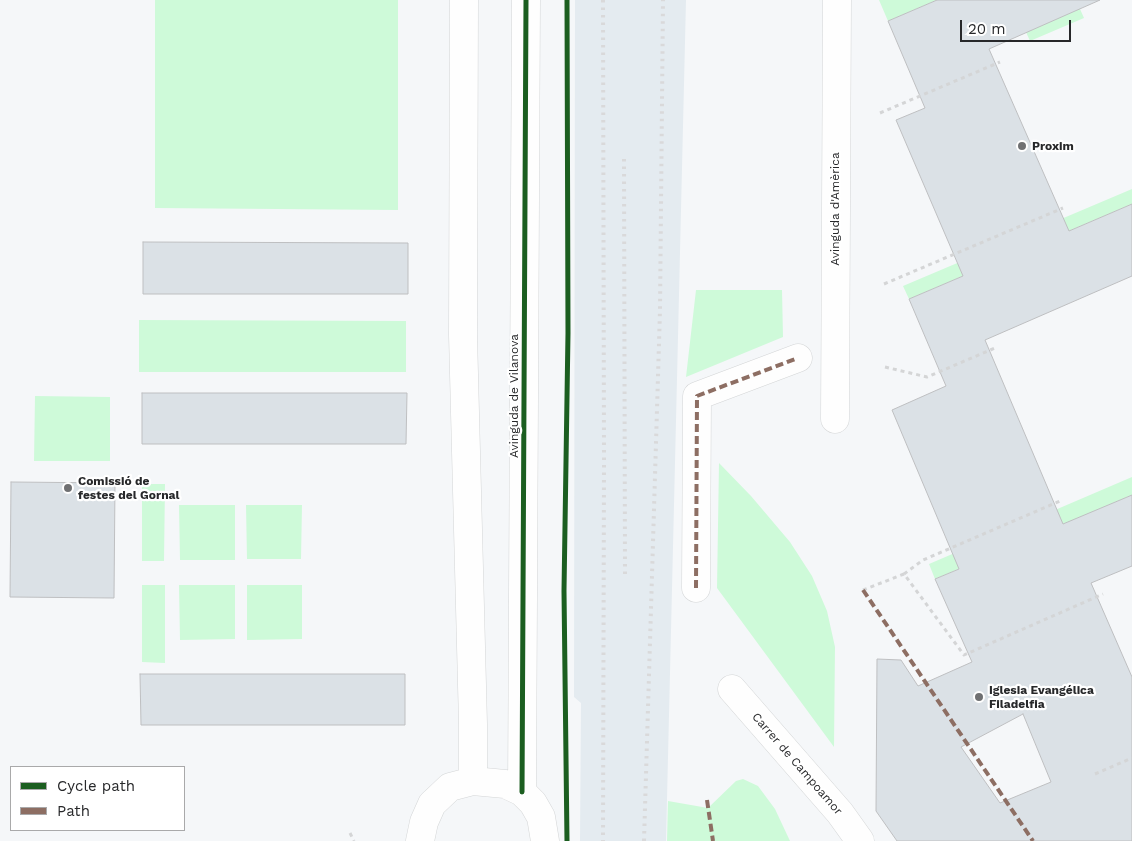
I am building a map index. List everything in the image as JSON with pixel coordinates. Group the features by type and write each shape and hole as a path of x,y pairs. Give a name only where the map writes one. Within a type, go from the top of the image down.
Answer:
{"street":[{"path":"464,0 463,336 473,781"},
{"name":"Avinguda de Vilanova","path":"522,792 526,0"},
{"name":"Avinguda d'Amèrica","path":"835,419 837,0"},
{"path":"696,588 698,396 798,358"},
{"name":"Carrer de Campoamor","path":"732,689 840,814 860,841"},
{"path":"420,841 424,822 432,804 450,787 473,781 505,784 522,792 534,803 541,817 545,841"}],"path":[{"path":"880,112 1000,62"},
{"path":"884,284 1063,208"},
{"path":"885,366 927,376 995,348"},
{"path":"863,590 904,574 923,560 1060,501"},
{"path":"904,574 964,655 1103,594"},
{"path":"1095,774 1132,758"},
{"path":"350,833 354,841"}],"shaded area":[{"path":"575,0 686,0 666,841 580,841 581,703 574,697"}],"green space":[{"path":"155,0 398,0 398,210 155,208"},
{"path":"879,0 937,0 888,21"},
{"path":"1076,0 1084,18 1030,41 1026,32"},
{"path":"1132,189 1132,204 909,299 903,286"},
{"path":"696,290 782,290 783,337 686,377"},
{"path":"139,320 406,321 406,372 139,372"},
{"path":"35,396 110,397 110,461 34,461"},
{"path":"719,463 751,496 790,542 812,576 827,611 835,647 834,747 717,588"},
{"path":"1132,477 1132,495 935,579 929,564"},
{"path":"142,484 165,484 164,561 142,561"},
{"path":"179,505 235,505 235,560 180,560"},
{"path":"246,505 302,505 301,559 247,559"},
{"path":"142,585 165,585 165,663 142,662"},
{"path":"179,585 235,585 235,639 180,640"},
{"path":"247,585 302,585 302,639 247,640"},
{"path":"743,779 758,786 775,809 790,841 667,841 668,801 708,808 736,781"}],"building":[{"path":"937,0 1100,0 989,49 1069,231 1132,204 1132,276 985,340 1063,524 1132,495 1132,566 1091,583 1132,677 1132,841 897,841 876,811 877,659 901,660 918,686 972,662 935,579 959,569 892,410 946,386 909,299 963,276 896,120 925,108 888,21","holes":["1023,714 1051,782 1000,803 961,747"]},
{"path":"143,242 408,243 408,294 143,294"},
{"path":"142,393 407,393 406,444 142,444"},
{"path":"11,482 115,483 114,598 10,597"},
{"path":"140,674 405,674 405,725 141,725"}],"railway":[{"path":"603,0 603,841"},
{"path":"644,841 660,310 663,0"},
{"path":"624,159 625,574"}],"marked path":[{"path":"696,588 697,396 798,358"},
{"path":"863,590 1033,841"},
{"path":"707,800 713,841"}],"cycle path":[{"path":"522,792 526,0"},
{"path":"567,0 568,333 564,591 567,841"}],"place":[{"name":"Proxim","path":"1022,146"},
{"name":"Comissió de festes del Gornal","path":"68,488"},
{"name":"Iglesia Evangélica Filadelfia","path":"979,697"}]}
